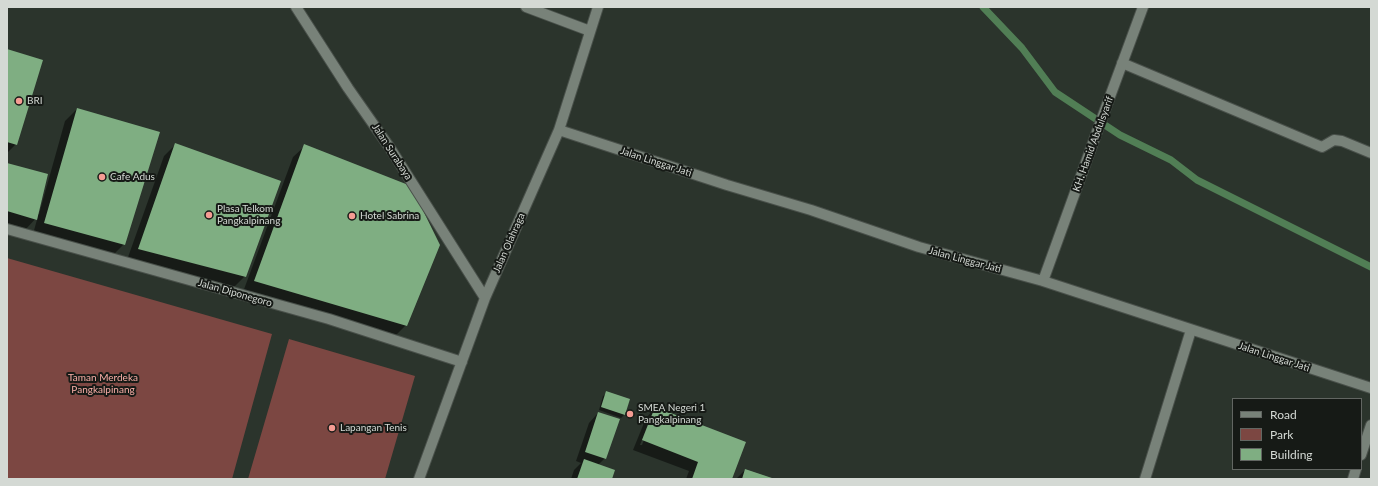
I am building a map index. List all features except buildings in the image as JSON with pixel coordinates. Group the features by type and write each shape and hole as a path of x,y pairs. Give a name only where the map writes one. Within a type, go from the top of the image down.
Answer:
{"street":[{"name":"Jalan Surabaya","path":"296,7 348,88 390,148 485,298"},
{"path":"526,7 590,31"},
{"name":"Jalan Olahraga","path":"419,479 485,298 559,130 598,7"},
{"name":"KH. Hamid Abdulsyarif","path":"1043,282 1143,7"},
{"path":"1122,63 1322,147 1334,140 1371,153"},
{"name":"Jalan Linggar Jati","path":"559,130 720,183 810,210 919,247 1043,282 1371,388"},
{"name":"Jalan Diponegoro","path":"7,229 329,319 462,362"},
{"path":"1146,479 1191,330"},
{"path":"1362,452 1371,425"}],"green space":[{"name":"Taman Merdeka Pangkalpinang","path":"7,258 272,334 232,479 7,479"},
{"name":"Lapangan Tenis","path":"289,339 415,376 385,479 248,479"}],"waterway":[{"path":"983,7 1022,48 1055,92 1120,135 1171,160 1197,180 1371,267"}],"place":[{"name":"BRI","path":"19,101"},
{"name":"Cafe Adus","path":"102,177"},
{"name":"Plasa Telkom Pangkalpinang","path":"209,215"},
{"name":"Hotel Sabrina","path":"352,216"},
{"name":"SMEA Negeri 1 Pangkalpinang","path":"630,414"},
{"name":"Lapangan Tenis","path":"332,428"}]}
